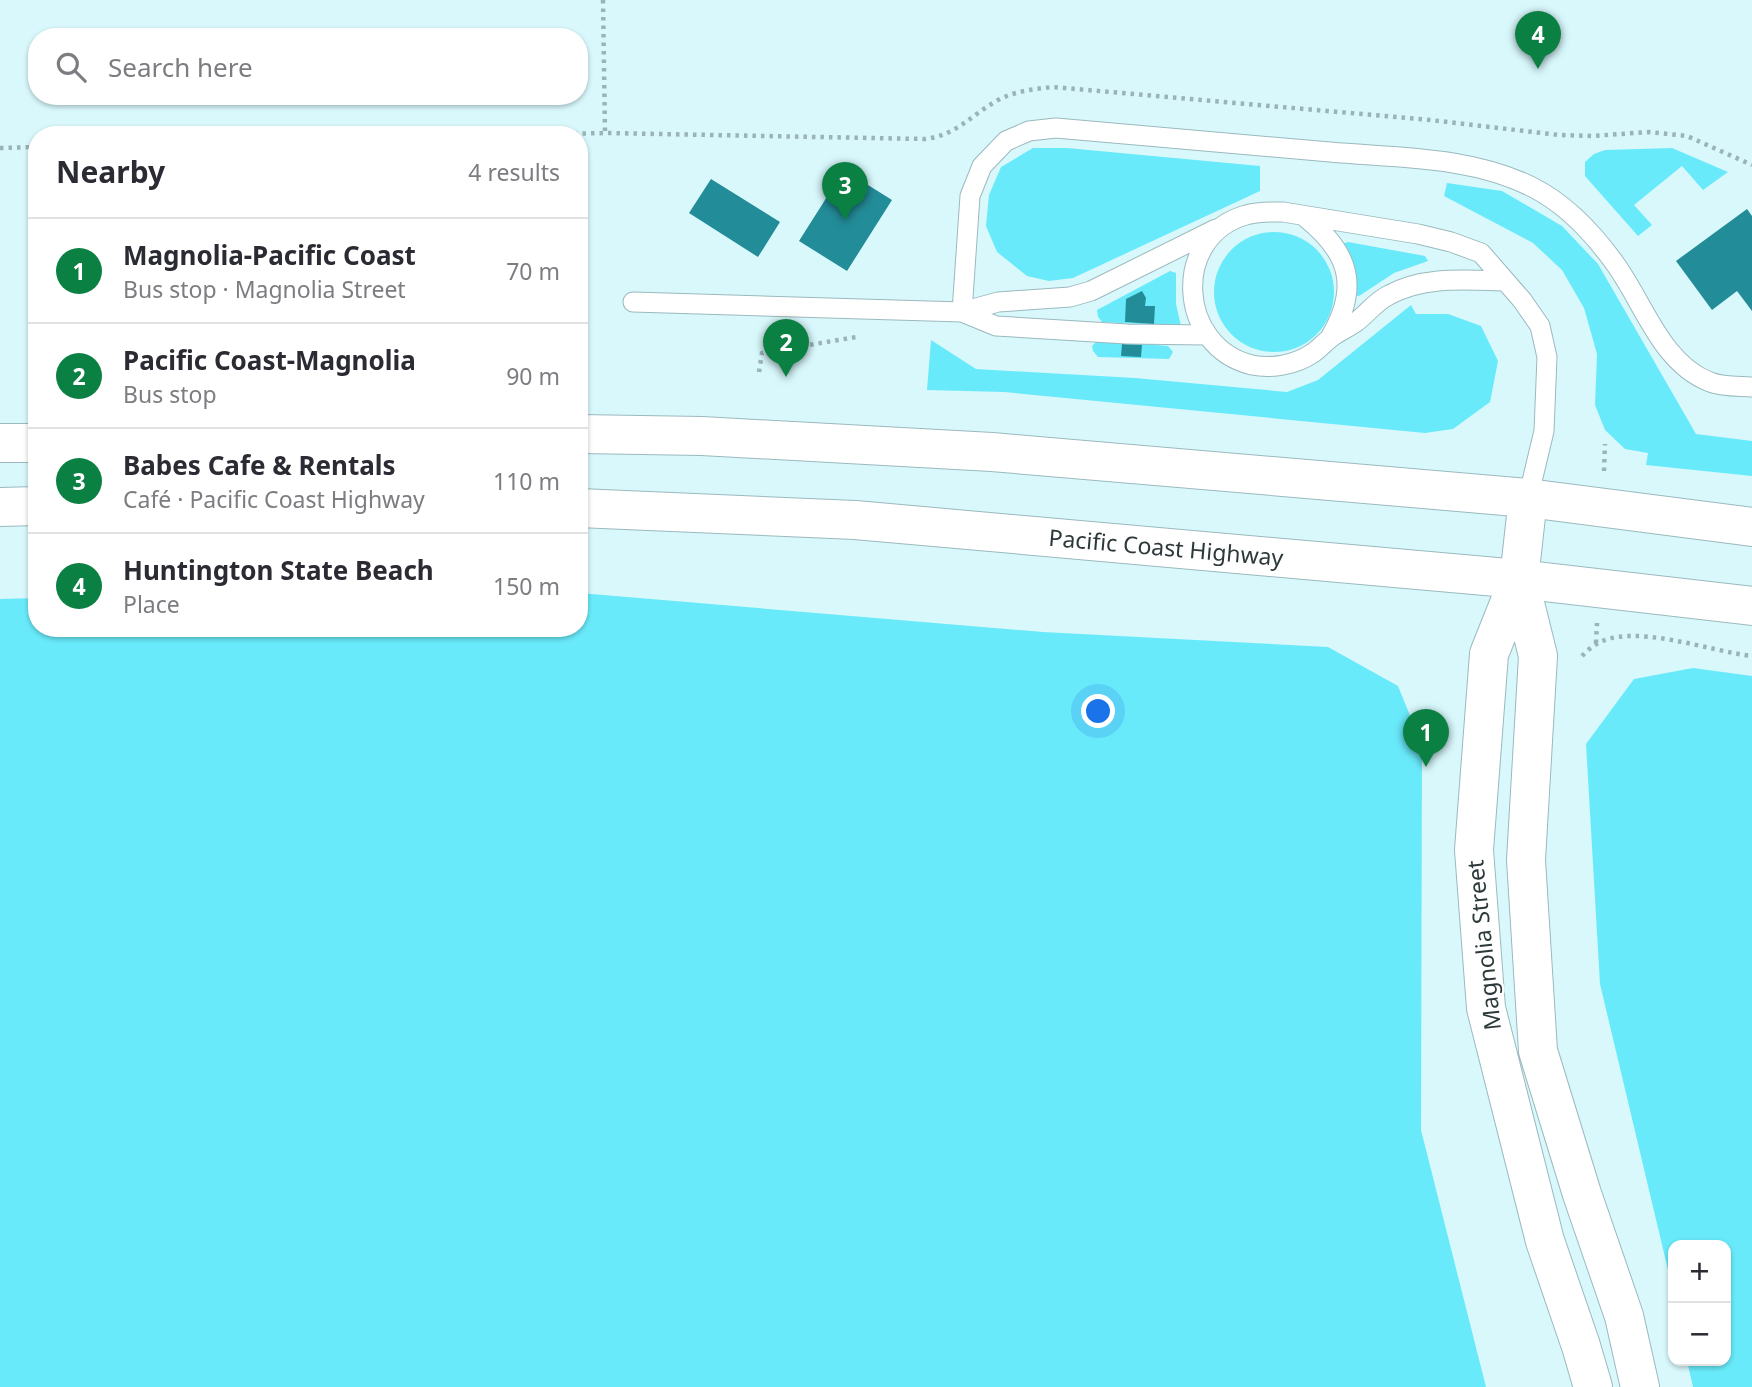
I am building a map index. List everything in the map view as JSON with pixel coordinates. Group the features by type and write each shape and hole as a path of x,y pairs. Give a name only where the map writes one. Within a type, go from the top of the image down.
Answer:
{"main road":[{"path":"588,434 702,436 992,452 1528,498 1752,527"},
{"path":"0,443 28,443"},
{"name":"Magnolia Street","path":"1528,498 1519,579 1489,654 1474,850 1486,1008 1545,1241 1592,1387"},
{"path":"0,508 28,506"},
{"name":"Pacific Coast Highway","path":"588,508 855,520 1519,579 1752,606"},
{"name":"Magnolia Street","path":"1519,579 1538,656 1526,860 1538,1051 1582,1194 1624,1316 1640,1387"}],"lane":[{"path":"962,312 970,196 982,166 1006,141 1029,131 1056,128 1427,160 1489,169 1533,187 1563,206 1592,234 1617,265 1670,352 1690,371 1712,383 1752,387"},
{"path":"633,302 962,312 998,302 1070,297 1091,291 1244,215 1264,211 1418,234 1482,253 1540,326 1547,357 1544,431 1528,498"},
{"path":"1304,216 1322,230 1337,248 1346,270 1348,294 1342,317 1331,337"},
{"path":"1226,224 1208,241 1196,263 1191,288 1195,312 1206,335 1219,349 1235,359 1254,365 1275,366 1296,362 1315,352 1331,337 1356,322 1387,295 1420,282 1504,281"},
{"path":"962,312 996,326 1127,334 1206,335"}],"path":[{"path":"603,0 604,133"},
{"path":"0,148 28,147"},
{"path":"759,372 762,353 856,338 860,330"},
{"path":"1582,656 1596,643 1618,637 1641,636 1752,656"}],"shaded area":[{"path":"1033,148 1067,148 1260,166 1260,191 1073,278 1049,281 1027,276 997,252 986,226 989,195 1001,167"},
{"path":"1672,148 1728,172 1703,190 1682,166 1634,205 1652,225 1638,236 1585,176 1585,162 1594,154 1605,150"},
{"path":"1447,183 1502,191 1562,226 1598,264 1696,434 1752,441 1752,476 1646,465 1648,453 1625,449 1605,430 1595,405 1597,354 1584,308 1562,270 1533,243 1444,196"},
{"path":"1274,232 1297,236 1317,249 1330,269 1334,292 1330,315 1317,335 1297,348 1274,352 1251,348 1231,335 1218,315 1214,292 1218,269 1231,249 1251,236"},
{"path":"1348,242 1425,256 1428,261 1394,273 1359,296 1353,295 1341,244"},
{"path":"1170,271 1176,273 1176,304 1181,326 1102,322 1098,317 1097,310"},
{"path":"1411,305 1416,314 1448,314 1481,326 1498,361 1490,402 1453,429 1425,433 1004,392 927,390 931,340 976,369 1135,378 1287,392 1318,380"},
{"path":"1098,340 1168,346 1173,352 1169,359 1098,357 1092,346"},
{"path":"588,594 1043,632 1328,647 1398,686 1422,745 1421,1130 1486,1387 0,1387 0,599 28,598 28,637 588,637"},
{"path":"1693,668 1752,676 1752,1387 1693,1387 1688,1366 1731,1366 1731,1240 1668,1240 1668,1270 1600,984 1586,744 1634,679"}],"building":[{"path":"844,170 892,200 847,271 799,241"},
{"path":"711,179 780,222 758,257 689,213"},
{"path":"1747,209 1752,216 1752,311 1737,291 1712,310 1676,261"},
{"path":"1142,291 1146,298 1145,306 1155,306 1154,324 1125,322 1126,299"},
{"path":"1122,344 1142,345 1141,357 1121,356"}],"place":[{"name":"Huntington State Beach","path":"1538,69"},
{"name":"Babes Cafe & Rentals","path":"845,220"},
{"name":"Pacific Coast-Magnolia","path":"786,377"},
{"name":"Magnolia-Pacific Coast","path":"1426,767"}]}
